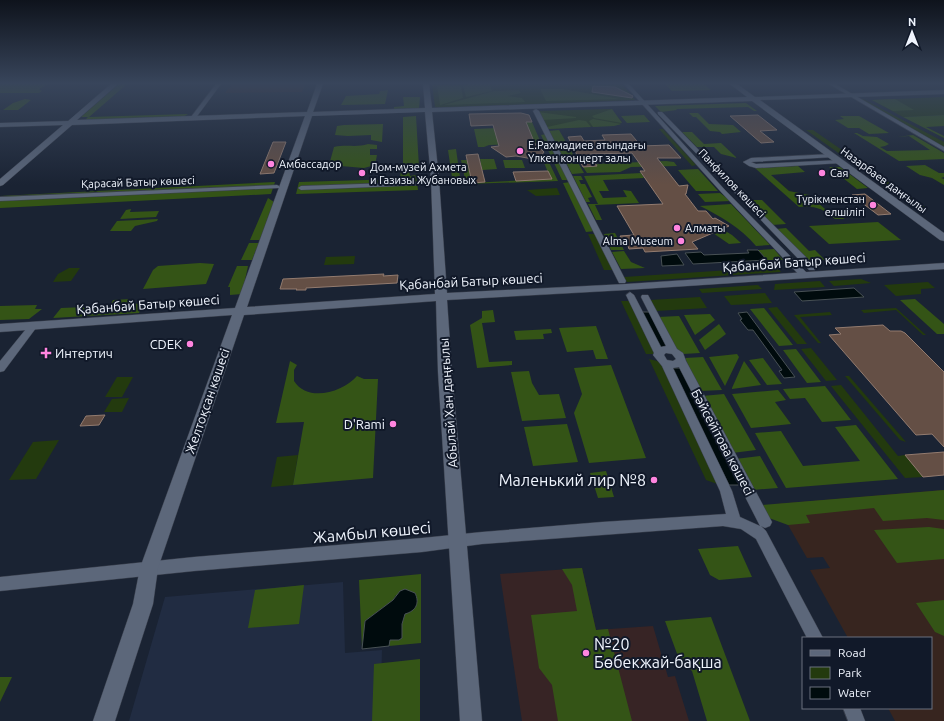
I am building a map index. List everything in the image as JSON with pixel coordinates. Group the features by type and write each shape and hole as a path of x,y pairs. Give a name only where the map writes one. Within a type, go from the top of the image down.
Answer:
{"street":[{"path":"0,183 76,118"},
{"path":"0,125 203,118"},
{"name":"Желтоқсан көшесі","path":"104,721 143,604 149,568 309,118"},
{"name":"Абылай Хан даңғылы","path":"429,118 435,179 445,372 471,721"},
{"path":"539,118 622,281"},
{"name":"Панфилов көшесі","path":"658,118 808,272"},
{"name":"Панфилов көшесі","path":"663,118 723,178 730,182 733,188 808,272"},
{"name":"Назарбаев даңғылы","path":"779,118 944,238"},
{"path":"889,118 944,149"},
{"path":"899,118 944,142"},
{"path":"832,156 751,160 746,162 756,166 840,162"},
{"path":"301,188 420,184"},
{"name":"Қарасай Батыр көшесі","path":"0,199 276,190 0,203"},
{"name":"Қабанбай Батыр көшесі","path":"0,328 808,272 944,266"},
{"name":"Бәйсейітова көшесі","path":"630,295 659,353 659,358 666,364 740,522"},
{"name":"Бәйсейітова көшесі","path":"645,297 673,350 680,356 681,362 765,522"},
{"path":"0,368 33,326"},
{"path":"659,353 666,349 673,350"},
{"path":"666,364 674,365 681,362"},
{"name":"Жамбыл көшесі","path":"0,584 149,568 602,528 723,520 740,522"},
{"path":"740,522 761,535 814,637"},
{"path":"851,709 857,721"}],"shaded area":[{"path":"944,490 944,721 895,721 889,709 932,709 932,637 847,637 810,570 830,568 823,557 807,558 776,504"},
{"name":"№20 Бөбекжай-бақша","path":"582,568 596,630 653,626 668,677 675,676 689,721 522,721 500,574"},
{"path":"343,582 345,653 382,650 380,721 129,721 165,597"}],"green space":[{"path":"87,118 162,118 85,120"},
{"path":"403,118 416,118 419,167 417,170 409,170 410,176 416,175 418,190 296,194 299,182 400,179 401,169 403,168"},
{"path":"541,118 576,118 576,118 542,120"},
{"path":"542,118 618,118 622,122 619,125 548,129"},
{"path":"594,118 618,118 622,123"},
{"path":"622,118 646,118 650,122 627,123"},
{"path":"697,118 703,118 709,124 733,125 741,132 722,134 720,132 710,131"},
{"path":"842,118 862,118 889,133 869,134 859,128 848,128 835,120 844,119"},
{"path":"890,118 898,118 944,142 944,148"},
{"path":"904,118 944,118 944,126 926,127 944,136 944,138"},
{"path":"593,119 621,124 614,126 593,127 589,121"},
{"path":"579,120 586,121 591,127 548,129 547,127"},
{"path":"523,122 532,122 541,143 489,145 478,147 474,129 499,128 532,138"},
{"path":"383,124 382,142 371,140 371,135 335,135 337,126"},
{"path":"659,129 663,129 696,165 692,166"},
{"path":"559,130 584,173 572,174 549,131"},
{"path":"806,130 813,130 855,159 847,159"},
{"path":"682,132 692,132 704,144 721,143 737,158 721,154 714,147 697,147"},
{"path":"854,133 863,136 877,137 889,144 880,147 887,151 930,150 909,136 897,137 913,135 944,153 944,159 899,161"},
{"path":"546,134 570,180 562,180 541,135"},
{"path":"368,144 377,145 377,149 370,149 370,155 377,155 375,165 364,168 329,165 334,147 359,146"},
{"path":"456,149 460,177 452,177 448,150"},
{"path":"541,156 546,156 558,181 466,184 461,160 467,160 470,176 467,177 469,183 551,179"},
{"path":"480,159 494,159 497,169 482,170"},
{"path":"503,160 522,160 525,168 505,168"},
{"path":"666,161 674,162 677,166 631,167 620,172 587,173 583,167 596,166 595,164"},
{"path":"851,162 859,162 928,209 919,209"},
{"path":"925,165 939,173 944,173 944,177 941,178 944,179 944,185 932,178 920,175 906,166"},
{"path":"798,166 805,172 771,175 789,191 809,195 825,209 845,219 835,219 818,208 799,207 755,168"},
{"path":"829,167 840,167 868,188 857,189"},
{"path":"698,169 718,191 696,191 678,170"},
{"path":"641,173 644,178 603,180 609,191 599,191 603,198 627,197 623,190 631,191 639,203 595,205 602,220 596,220 588,204 598,204 584,176"},
{"path":"573,176 581,176 583,180 579,180 581,184 585,184 592,197 588,198 590,202 586,202"},
{"path":"275,182 271,194 0,208 0,196"},
{"path":"571,182 595,231 586,232 563,183"},
{"path":"557,188 560,195 536,196 527,190"},
{"path":"720,193 731,201 705,202 698,194"},
{"path":"268,198 274,202 260,240 250,240"},
{"path":"747,200 762,200 786,224 772,225"},
{"path":"731,204 770,245 756,246 730,223 700,206"},
{"path":"131,209 130,212 159,211 156,217 120,219 126,210"},
{"path":"158,219 157,221 135,226 131,231 110,231 117,221"},
{"path":"878,222 901,240 829,244 809,226"},
{"path":"786,228 809,251 815,250 825,260 807,261 776,229"},
{"path":"722,229 741,243 729,244 713,233"},
{"path":"615,233 624,250 611,250 604,234"},
{"path":"588,234 598,234 613,270 604,270"},
{"path":"249,243 259,243 252,260 241,260"},
{"path":"774,249 783,260 767,260 758,250"},
{"path":"624,251 631,262 645,268 621,269 612,252"},
{"path":"355,256 354,264 324,265 326,257"},
{"path":"200,263 214,264 206,284 143,289 153,270 158,266"},
{"path":"237,266 248,266 242,294 230,295 230,287 228,287"},
{"path":"777,267 781,272 627,282 624,277"},
{"path":"69,268 80,268 71,281 53,282 58,274"},
{"path":"861,279 871,283 834,286 829,281"},
{"path":"820,281 825,287 774,290 775,284"},
{"path":"928,282 935,288 921,289 921,294 896,296 884,285"},
{"path":"758,285 762,289 702,293 699,289"},
{"path":"765,293 772,303 731,305 724,296"},
{"path":"700,297 707,308 656,311 650,300"},
{"path":"131,299 129,302 142,305 139,313 53,318 61,308 110,306 113,300"},
{"path":"915,299 944,324 944,334 937,334 900,300"},
{"path":"621,301 630,301 655,354 646,354"},
{"path":"37,305 35,309 42,309 29,319 0,320 0,306"},
{"path":"777,307 807,344 797,344 768,308"},
{"path":"764,308 793,345 779,346 750,309"},
{"path":"896,308 926,335 923,335 896,310 864,313 861,310"},
{"path":"493,310 495,322 482,323 489,362 512,361 512,365 477,368 470,325 482,318 482,311"},
{"path":"830,312 832,315 800,317 821,343 818,343 794,315"},
{"path":"710,314 715,320 695,335 684,315"},
{"path":"679,316 700,353 683,354 675,349 658,317"},
{"path":"719,324 726,334 705,350 699,340"},
{"path":"596,326 608,359 596,359 593,350 567,352 559,328"},
{"path":"551,329 552,333 543,334 544,339 516,340 514,331"},
{"path":"811,348 837,380 826,381 801,349"},
{"path":"796,349 821,382 807,383 783,350"},
{"path":"737,354 739,357 725,386 709,357"},
{"path":"703,357 722,390 700,391 685,358"},
{"path":"763,358 782,384 767,385 749,360"},
{"path":"649,359 657,361 664,366 720,485 706,480"},
{"path":"290,361 297,365 294,370 294,381 300,388 308,392 326,393 343,387 357,376 364,379 378,379 373,478 293,485 304,422 276,423"},
{"path":"744,361 761,385 732,389 732,388"},
{"path":"611,365 646,458 589,463 574,413 582,394 574,368"},
{"path":"529,371 532,383 539,395 559,394 566,418 522,421 511,372"},
{"path":"845,376 849,376 906,442 900,440"},
{"path":"117,377 133,377 122,397 105,397"},
{"path":"841,385 898,456 905,455 923,477 905,478 831,386"},
{"path":"825,386 851,420 822,422 805,398 790,399 783,389"},
{"path":"778,390 786,400 775,402 791,424 751,428 732,394"},
{"path":"724,394 756,450 732,453 702,396"},
{"path":"129,398 122,412 104,412 112,399"},
{"path":"567,424 578,462 533,466 524,427"},
{"path":"856,425 898,479 786,488 755,433 781,431 803,466 860,461 835,427"},
{"path":"59,440 36,479 9,480 33,442"},
{"path":"298,455 293,485 271,487 277,457"},
{"path":"760,456 778,488 752,490 735,459"},
{"path":"606,471 614,497 598,498 590,473"},
{"path":"944,490 944,520 927,518 883,521 874,508 806,515 810,523 788,525 769,518 762,505"},
{"path":"929,527 944,529 944,559 897,563 874,530"},
{"path":"738,546 752,577 719,580 710,575 698,549"},
{"path":"582,568 596,630 608,629 632,721 558,721 552,685 539,668 531,615 577,611 572,585 562,569"},
{"path":"421,574 421,643 389,646 390,640 399,640 402,638 402,624 405,614 396,595 393,600 365,621 362,649 359,580"},
{"path":"304,585 299,624 248,628 255,590"},
{"path":"944,600 944,636 935,632 916,603"},
{"path":"711,617 750,721 707,721 692,671 679,659 665,621"},
{"path":"420,659 420,721 372,721 374,664"},
{"path":"0,677 12,677 0,702"}],"water":[{"path":"747,250 758,250 767,260 693,264 685,253 701,252 704,255 749,253"},
{"path":"677,254 684,265 662,266 661,256"},
{"path":"854,288 864,297 802,301 794,292"},
{"path":"642,312 650,312 669,347 660,348"},
{"path":"747,312 795,377 784,378 779,371 782,370 753,330 748,330 740,320 742,319 738,313"},
{"path":"671,368 680,368 741,485 729,485"},
{"path":"405,589 415,593 417,603 412,611 405,614 402,624 402,638 399,640 390,640 389,646 362,649 365,621 393,600 400,591"}],"building":[{"path":"470,118 530,118 532,122 526,122 535,144 540,145 540,148 544,152 541,156 544,161 516,156 506,157 491,147 499,146 493,125 471,126"},
{"path":"732,118 761,118 777,130 760,131 774,142 761,143"},
{"path":"631,134 641,146 669,145 681,158 657,158 679,186 688,185 685,194 698,211 706,211 713,219 715,218 729,226 692,242 698,249 645,252 643,248 629,249 628,246 625,246 620,236 634,235 617,206 663,204 640,171 645,171 632,153 590,154 597,166 583,167 568,137 581,136 584,141 605,140 602,135"},
{"name":"Амбассадор","path":"273,142 286,142 274,173 260,174"},
{"path":"478,154 485,182 472,183 466,155"},
{"path":"548,171 552,179 516,181 513,172"},
{"name":"Түрікменстан елшілігі","path":"865,194 891,214 878,215 852,195"},
{"path":"384,274 383,276 398,275 397,283 306,288 306,290 280,289 283,279"},
{"path":"883,325 890,331 901,331 905,333 944,372 944,447 932,434 916,435 829,335 841,334 835,328"},
{"path":"105,415 99,425 80,426 86,416"},
{"path":"944,452 944,475 923,477 905,455"}],"place":[{"name":"Е.Рахмадиев атындағы Үлкен концерт залы","path":"520,151"},
{"name":"Амбассадор","path":"271,164"},
{"name":"Дом-музей Ахмета и Газизы Жубановых","path":"362,173"},
{"name":"Сая","path":"822,173"},
{"name":"Түрікменстан елшілігі","path":"873,205"},
{"name":"Алматы","path":"677,228"},
{"name":"Alma Museum","path":"681,241"},
{"name":"CDEK","path":"190,344"},
{"name":"Интертич","path":"46,353"},
{"name":"D'Rami","path":"393,424"},
{"name":"Маленький лир №8","path":"654,480"},
{"name":"№20 Бөбекжай-бақша","path":"586,653"}]}
